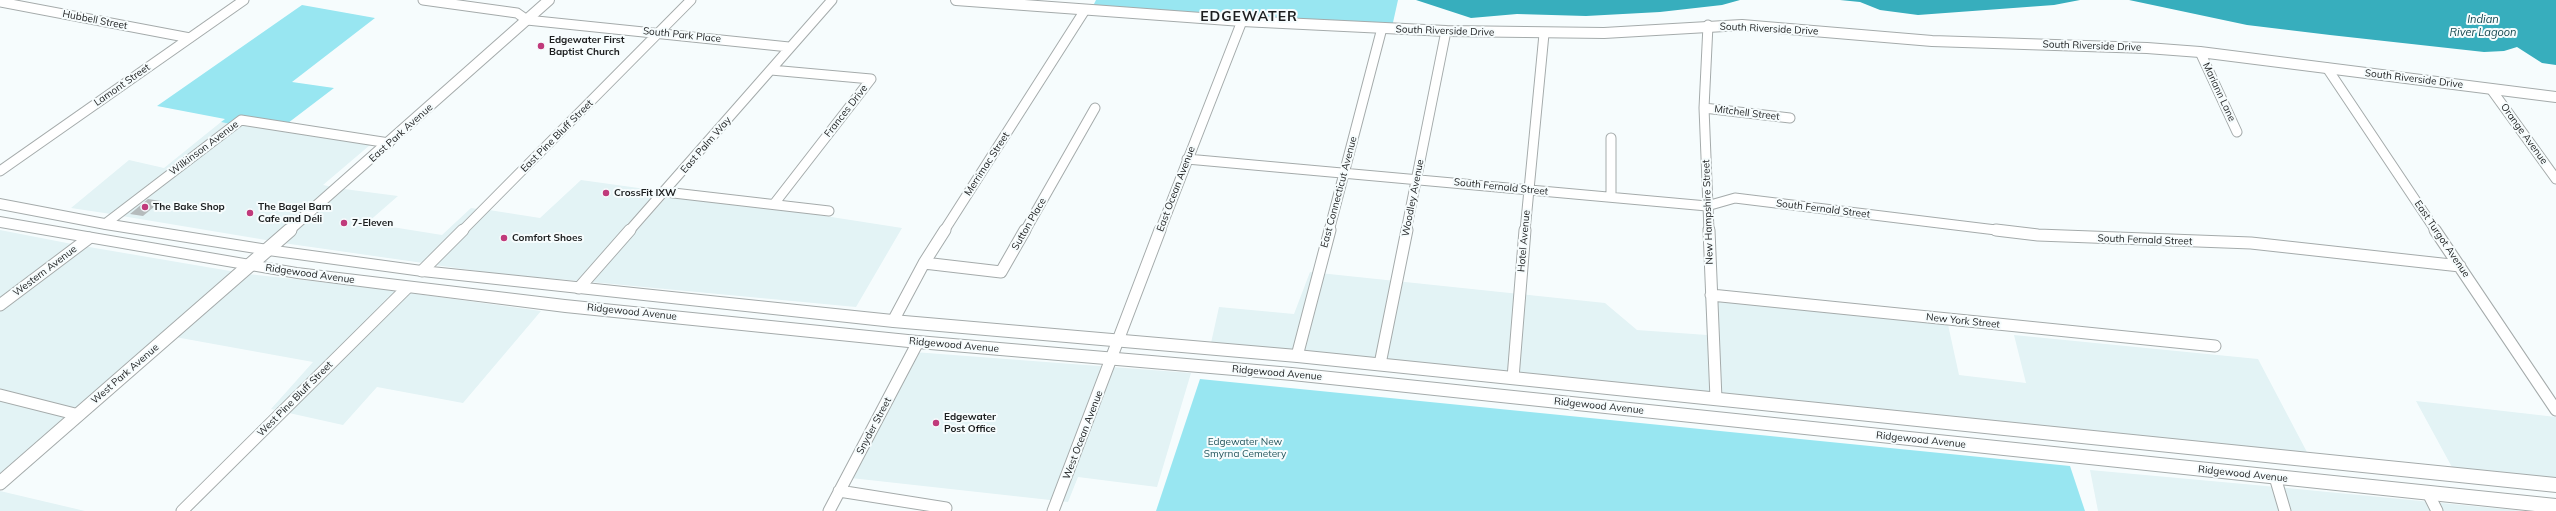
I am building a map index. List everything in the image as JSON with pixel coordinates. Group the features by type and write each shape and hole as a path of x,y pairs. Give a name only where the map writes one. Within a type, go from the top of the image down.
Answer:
{"main road":[{"name":"Ridgewood Avenue","path":"0,204 105,224 268,250 422,271 893,321 1380,364 2556,485"},
{"name":"Ridgewood Avenue","path":"0,222 250,266 408,288 918,342 1112,358 1543,400 2556,506"},
{"path":"426,289 444,283 557,296 579,288"},
{"path":"680,318 712,310 790,318 798,318 808,312"},
{"path":"1543,400 1560,393 1691,405 1703,403 1712,398"},
{"path":"1740,421 1750,414 1759,412 1902,426 1928,421"},
{"path":"2081,457 2107,450 2229,462 2241,461 2251,453"},
{"path":"2275,477 2280,468 2292,466 2398,477 2430,472"}],"street":[{"name":"Lamont Street","path":"0,170 244,0"},
{"name":"South Park Place","path":"423,0 517,13 528,20 659,32 789,47"},
{"name":"East Park Avenue","path":"250,266 390,144 550,0"},
{"name":"East Pine Bluff Street","path":"422,271 691,0"},
{"name":"East Palm Way","path":"579,288 665,192 789,47 832,0"},
{"name":"South Riverside Drive","path":"956,0 1242,21 1446,31 1544,34 1604,33 1708,26 1794,29 1932,41 2147,48 2200,52 2556,97"},
{"name":"Hubbell Street","path":"0,2 190,38"},
{"name":"Merrimac Street","path":"893,321 924,263 1085,10"},
{"name":"East Ocean Avenue","path":"1112,358 1187,159 1242,21"},
{"name":"New Hampshire Street","path":"1708,26 1704,108 1711,295 1712,398"},
{"name":"East Connecticut Avenue","path":"1297,356 1382,28"},
{"name":"Woodley Avenue","path":"1380,364 1446,31"},
{"name":"Hotel Avenue","path":"1513,378 1528,190 1544,34"},
{"name":"Mariann Lane","path":"2200,52 2237,132"},
{"name":"East Turgot Avenue","path":"2327,68 2556,410"},
{"name":"Frances Drive","path":"770,70 871,79 774,204"},
{"name":"Orange Avenue","path":"2491,89 2556,179"},
{"name":"Sutton Place","path":"924,263 1001,272 1095,108"},
{"name":"Mitchell Street","path":"1704,108 1790,118"},
{"name":"Wilkinson Avenue","path":"105,224 241,120 390,144"},
{"path":"1611,138 1611,197"},
{"name":"South Fernald Street","path":"1187,159 1416,178 1528,190 1707,206 1736,198 2038,235 2251,243 2460,266"},
{"path":"665,192 829,211"},
{"name":"Western Avenue","path":"0,305 89,238"},
{"name":"West Park Avenue","path":"0,483 250,266"},
{"name":"West Pine Bluff Street","path":"182,511 408,288"},
{"name":"New York Street","path":"1711,295 2215,346"},
{"name":"Snyder Street","path":"829,511 918,342"},
{"name":"West Ocean Avenue","path":"1053,511 1112,358"},
{"path":"0,395 79,415"},
{"path":"2275,477 2284,511"},
{"path":"839,491 946,508"},
{"path":"2428,492 2436,511"}],"shaded area":[{"path":"221,122 230,124 111,214 71,208 129,160 164,168"},
{"path":"240,125 370,145 323,185 333,187 272,241 122,216"},
{"path":"581,180 660,191 579,281 492,273 435,265 489,210 540,218"},
{"path":"344,189 398,196 367,223 442,235 471,208 478,209 423,263 283,243"},
{"path":"671,192 902,228 856,307 591,282"},
{"path":"0,230 72,244 0,299"},
{"path":"83,246 236,272 79,409 0,389 0,309"},
{"path":"1310,272 1605,303 1637,330 1707,335 1705,296 1947,320 1959,375 2026,383 2014,335 2258,359 2308,454 2251,448 2247,446 2244,447 1708,393 1703,391 1702,393 1211,343 1219,307 1294,314"},
{"path":"248,274 366,287 541,311 463,403 377,387 343,425 271,409 313,362 175,337"},
{"path":"914,352 1191,373 1157,487 1078,477 1068,502 842,477"},
{"path":"0,401 67,418 0,476"},
{"path":"2416,401 2556,417 2556,479 2453,469"},
{"path":"2090,470 2266,486 2524,511 2098,511"},
{"path":"0,491 85,511 0,511"}],"green space":[{"path":"1096,0 1398,0 1392,27 1092,8"},
{"path":"302,5 375,18 292,82 334,88 288,123 230,124 221,122 225,119 157,106"},
{"name":"Edgewater New Smyrna Cemetery","path":"1200,379 2070,466 2085,511 1156,511"}],"water":[{"path":"1416,0 1740,0 1722,5 1660,12 1586,16 1517,14 1471,18"},
{"path":"1840,0 2080,0 2054,5 1918,15 1880,10 1860,2"},
{"name":"Indian River Lagoon","path":"2129,0 2556,0 2556,65 2542,63 2517,47 2504,51 2484,52 2247,25"}],"building":[{"name":"The Bake Shop","path":"148,199 161,201 143,216 130,214"}],"place":[{"name":"Edgewater First Baptist Church","path":"541,46"},
{"name":"CrossFit IXW","path":"606,193"},
{"name":"The Bake Shop","path":"145,207"},
{"name":"The Bagel Barn Cafe and Deli","path":"250,213"},
{"name":"7-Eleven","path":"344,223"},
{"name":"Comfort Shoes","path":"504,238"},
{"name":"Edgewater Post Office","path":"936,423"}],"district":[{"name":"EDGEWATER","path":"1249,17"}]}
